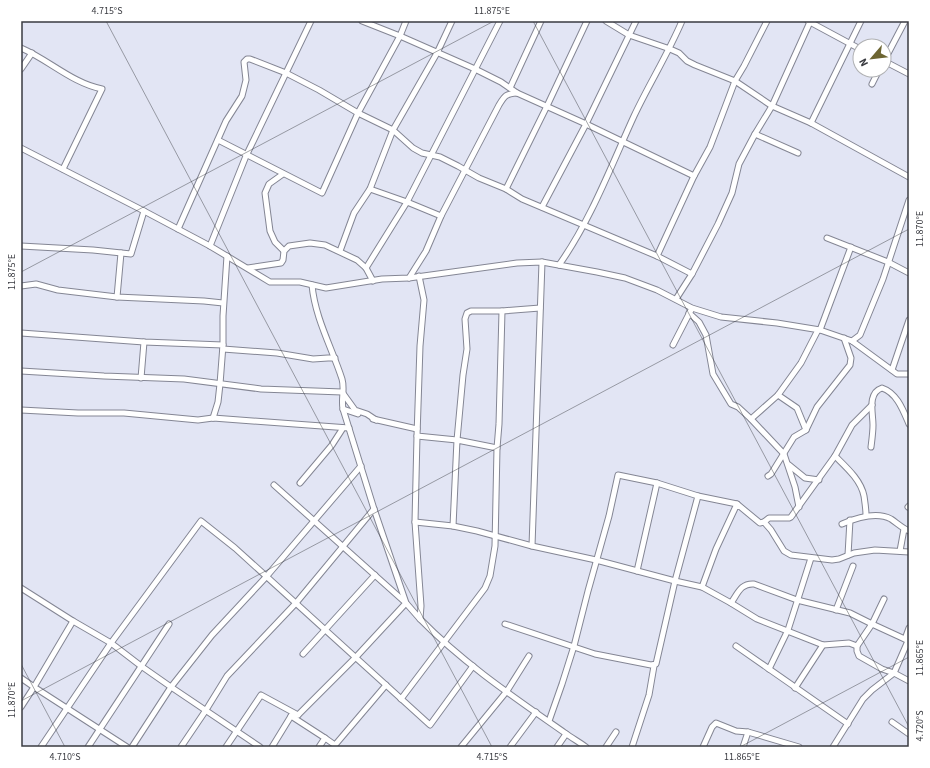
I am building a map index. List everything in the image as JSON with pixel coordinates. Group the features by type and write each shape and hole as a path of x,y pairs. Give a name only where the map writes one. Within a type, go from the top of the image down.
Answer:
{"street":[{"path":"210,246 246,156 311,21"},
{"path":"362,21 475,69 518,92 694,176"},
{"path":"218,140 246,156 322,193 358,113 400,36 406,21"},
{"path":"340,251 354,213 370,189 393,130 452,21"},
{"path":"366,268 407,202 500,21"},
{"path":"510,88 541,21"},
{"path":"506,189 547,106 586,21"},
{"path":"606,21 630,35 670,49 695,65 735,81 772,106 811,124 909,177"},
{"path":"542,207 586,124 636,21"},
{"path":"560,265 584,225 640,102 670,49 682,21"},
{"path":"657,256 694,176 710,147 735,81 767,21"},
{"path":"811,124 861,21"},
{"path":"892,45 904,21"},
{"path":"676,299 692,274 718,224 732,193 739,164 772,106 811,22 851,44"},
{"path":"21,48 89,86 102,89 63,169"},
{"path":"21,69 32,53"},
{"path":"178,229 226,121 242,96 246,80 243,65 245,61 250,59 286,73 358,113 393,130 413,148 430,156 433,155 440,157 479,178 506,189 522,199 657,256 692,274"},
{"path":"892,65 909,74"},
{"path":"872,84 875,78"},
{"path":"410,278 426,251 441,216 502,99 508,94 518,92"},
{"path":"755,134 798,153"},
{"path":"21,148 210,246 270,282 300,282 326,288 517,263 542,262 625,278 676,299 692,308 712,314 819,330 852,341 897,374 909,374"},
{"path":"283,174 269,184 265,193 270,231 274,239 284,251"},
{"path":"370,189 441,216"},
{"path":"852,341 860,335 883,279 909,200"},
{"path":"21,246 131,254 144,211"},
{"path":"827,238 888,262 909,273"},
{"path":"248,268 281,263 283,260 284,251 289,246 310,243 325,245 358,260 366,268 373,281"},
{"path":"752,420 778,395 801,363 819,330 850,247"},
{"path":"117,296 121,253"},
{"path":"213,418 218,402 220,384 227,256"},
{"path":"532,546 542,262"},
{"path":"419,276 424,300 420,346 415,522 421,606 420,619"},
{"path":"21,286 41,284 58,290 117,296 224,303"},
{"path":"312,285 319,318 344,384 342,392 343,409 374,509 406,603"},
{"path":"453,526 457,440 467,349 465,319 467,313 471,311 502,311 540,308"},
{"path":"673,345 692,308"},
{"path":"401,699 485,588 490,576 495,546 502,311"},
{"path":"689,313 699,322 706,335 713,374 731,404 738,407 752,420 784,454 789,465 800,506"},
{"path":"892,370 909,320"},
{"path":"21,333 223,347 313,359 335,358"},
{"path":"768,476 771,474 794,437 806,430 817,407 850,365 851,358 844,338"},
{"path":"141,378 144,342"},
{"path":"21,371 184,379 261,389 342,392"},
{"path":"871,447 873,423 872,405 873,396 876,391 882,388 893,395 899,402 909,424"},
{"path":"342,392 355,410 367,414 376,420"},
{"path":"778,395 796,408 806,430"},
{"path":"549,722 574,646 609,516 618,475 698,496 737,504 760,523 769,518 789,518 819,480 835,456 852,425 872,405"},
{"path":"343,409 376,420 417,429"},
{"path":"21,410 124,414 198,420 213,418 349,428"},
{"path":"300,483 332,445 343,428"},
{"path":"417,436 457,440 497,448"},
{"path":"835,456 847,468 860,485 864,496 866,515"},
{"path":"789,465 805,478 819,480"},
{"path":"132,747 171,687 212,635 266,577 361,466"},
{"path":"637,571 657,484"},
{"path":"274,485 406,603 443,642 549,722 586,747"},
{"path":"632,747 649,695 654,666 657,662 675,581 698,496"},
{"path":"702,587 716,549 737,504"},
{"path":"181,747 227,676 296,603 374,509"},
{"path":"842,524 866,515 889,518 907,530 900,551"},
{"path":"848,555 850,520"},
{"path":"41,747 111,643 201,521 235,548 430,725 473,666"},
{"path":"415,522 453,526 495,535 532,546 596,560 702,587 757,619 823,645 849,643 857,646"},
{"path":"764,522 771,530 784,551 791,555 832,560 848,555 875,550 909,552"},
{"path":"769,669 788,630 811,558"},
{"path":"836,610 852,566"},
{"path":"304,654 375,575"},
{"path":"731,603 744,585 754,584 798,600 850,613 907,640"},
{"path":"21,588 111,643 171,687 260,747"},
{"path":"884,599 872,624 857,646 857,651 859,656 882,669 894,673 909,681"},
{"path":"291,716 298,715 356,657 406,603"},
{"path":"21,707 73,621"},
{"path":"88,747 169,624"},
{"path":"505,624 611,658 654,666"},
{"path":"833,747 863,699 894,673 907,640 909,628"},
{"path":"795,688 823,645"},
{"path":"736,646 848,724"},
{"path":"461,747 507,691 529,656"},
{"path":"21,678 127,747"},
{"path":"291,716 336,746 386,685"},
{"path":"226,747 261,694 298,715"},
{"path":"510,747 536,712"},
{"path":"272,747 291,716"},
{"path":"892,722 909,734"},
{"path":"703,747 713,724 719,724 736,731 748,732 799,747"},
{"path":"606,747 616,732"},
{"path":"743,747 748,732"},
{"path":"557,747 566,734"},
{"path":"319,747 325,738"}]}
